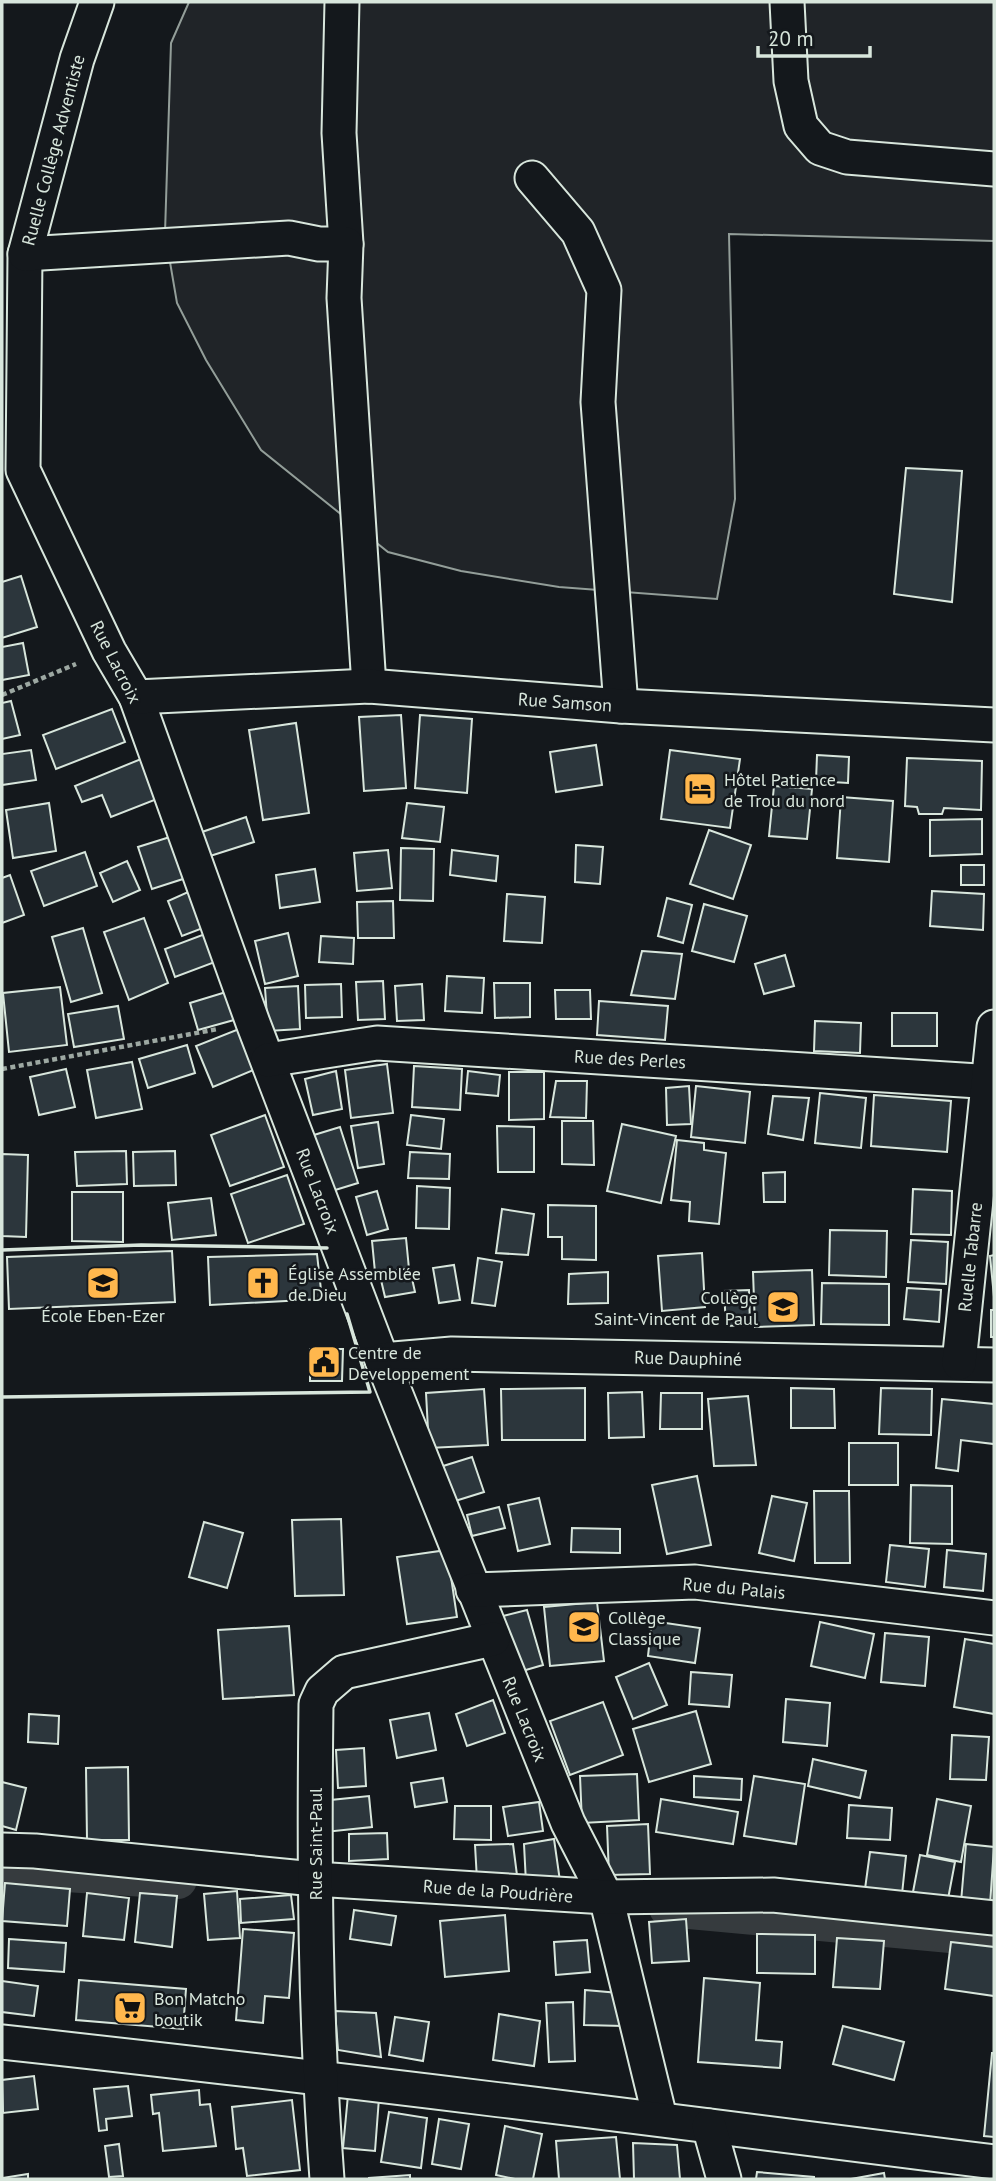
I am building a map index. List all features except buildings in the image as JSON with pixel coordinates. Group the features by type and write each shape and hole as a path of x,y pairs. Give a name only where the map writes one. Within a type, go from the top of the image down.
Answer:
{"street":[{"name":"Ruelle Collège Adventiste","path":"12,470 25,254 76,60 97,2"},
{"path":"342,2 339,133 346,244 344,298 369,686"},
{"path":"787,2 792,81 801,126 820,148 847,157 994,169"},
{"path":"532,178 578,232 604,289 598,402 621,706"},
{"path":"25,254 289,238 319,244 346,244"},
{"name":"Rue Lacroix","path":"12,470 136,697 253,1023 382,1360 568,1823 606,1897 660,2118"},
{"name":"Rue Samson","path":"136,697 369,686 621,706 994,726"},
{"name":"Ruelle Tabarre","path":"959,1363 992,1082 994,1027"},
{"name":"Rue des Perles","path":"268,1060 377,1043 992,1082"},
{"name":"Rue Dauphiné","path":"382,1360 452,1354 994,1365"},
{"name":"Rue du Palais","path":"473,1590 695,1582 994,1618"},
{"name":"Rue Saint-Paul","path":"327,2179 319,2077 314,1880 316,1704 322,1691 344,1672 493,1639"},
{"name":"Rue de la Poudrière","path":"2,1850 35,1851 314,1880 606,1897 773,1895 994,1918"},
{"path":"2,2042 660,2118 994,2162"},
{"path":"709,2126 724,2179"}],"path":[{"path":"2,695 109,651"},
{"path":"2,1069 253,1023"}],"shaded area":[{"path":"189,2 994,2 994,241 729,234 735,499 717,599 559,587 461,571 388,552 261,450 206,360 177,303 165,233 171,43"}],"waterway":[{"path":"2,1869 178,1880"},
{"path":"668,1908 994,1938"}],"wall":[{"path":"2,1250 141,1245 327,1248"},
{"path":"2,1397 370,1392 347,1314"}],"place":[{"name":"Hôtel Patience de Trou du nord","path":"700,789"},
{"name":"École Eben-Ezer","path":"103,1283"},
{"name":"Église Assemblée de Dieu","path":"263,1283"},
{"name":"Collège Saint-Vincent de Paul","path":"783,1307"},
{"name":"Centre de Developpement","path":"324,1362"},
{"name":"Collège Classique","path":"584,1627"},
{"name":"Bon Matcho boutik","path":"130,2008"}]}
